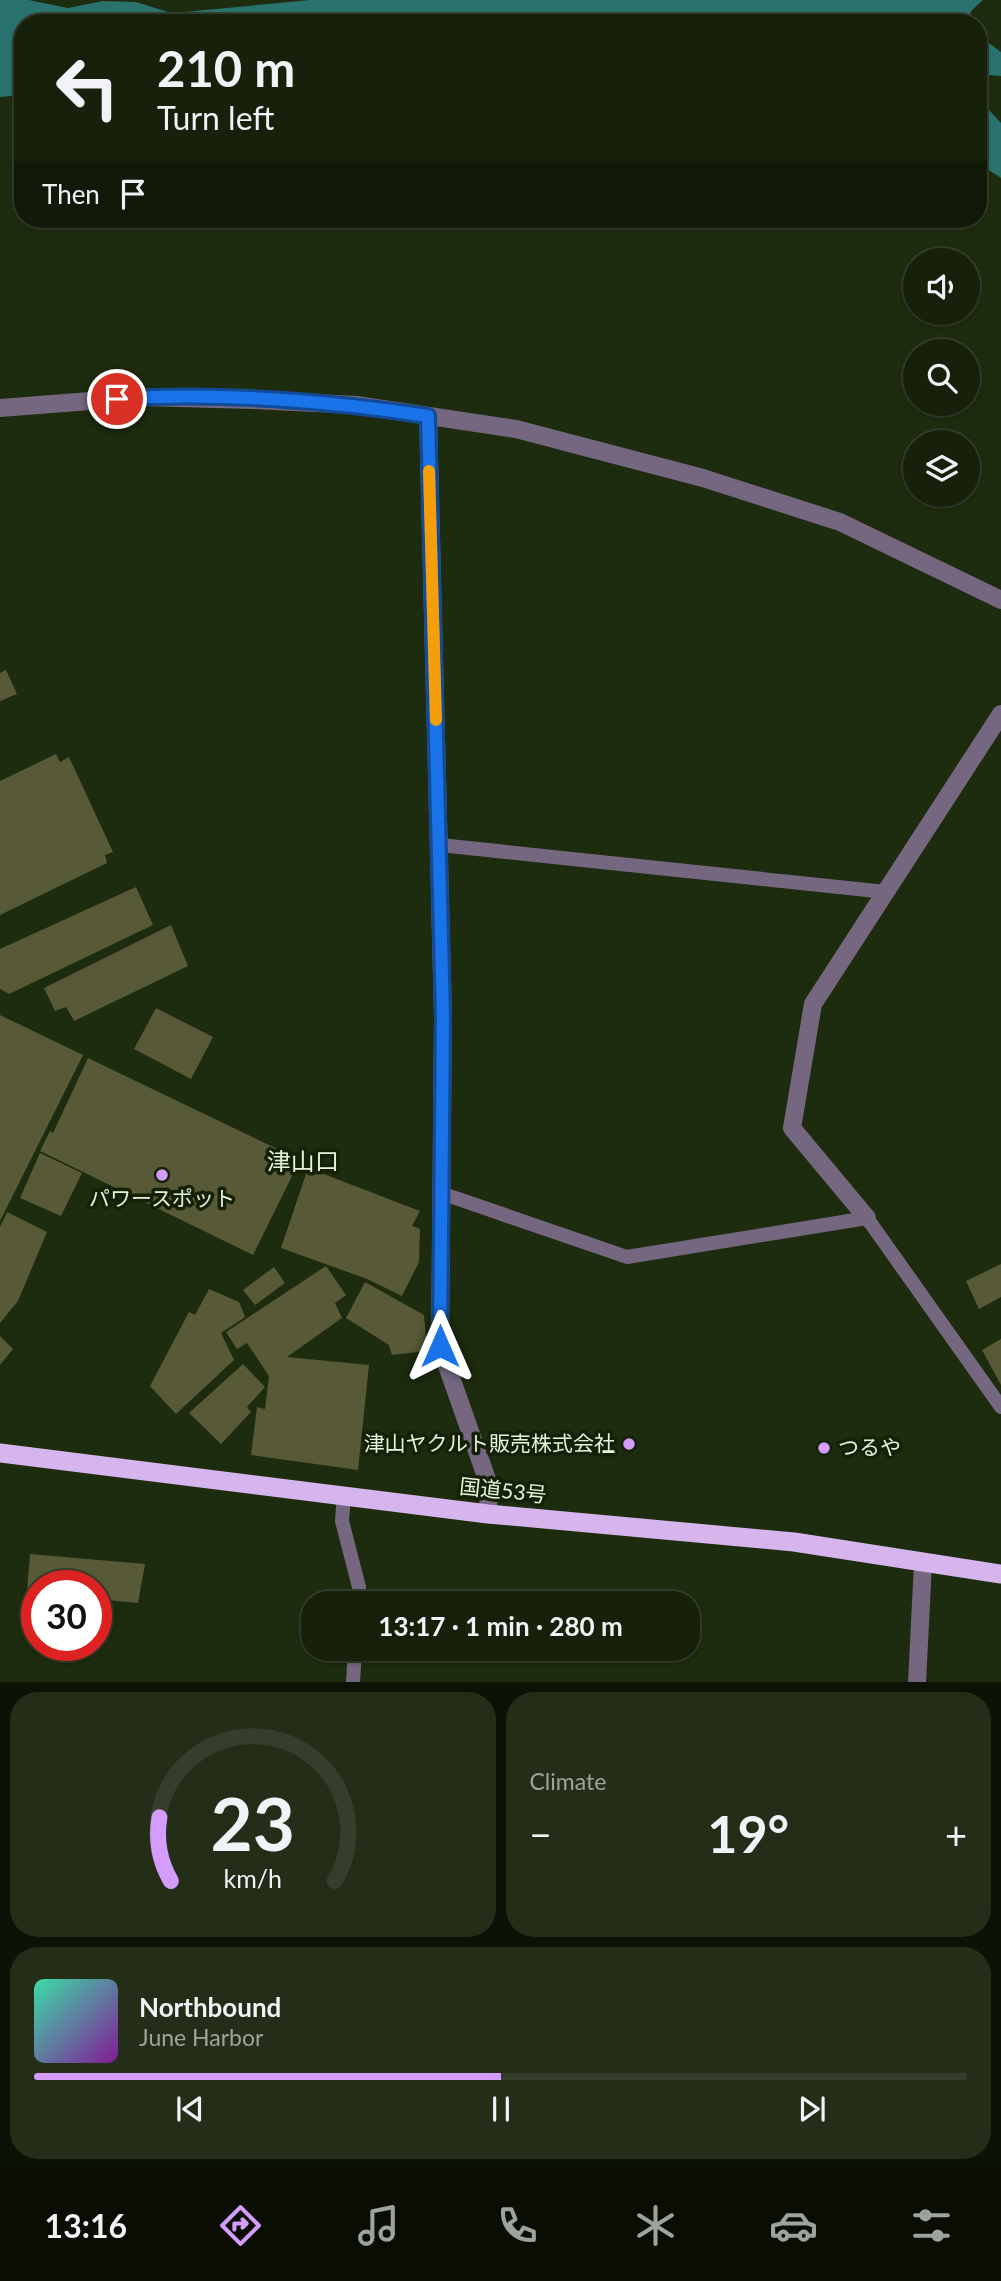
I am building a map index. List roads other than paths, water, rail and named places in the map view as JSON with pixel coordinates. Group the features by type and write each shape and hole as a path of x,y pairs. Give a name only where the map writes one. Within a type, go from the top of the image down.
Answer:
{"highway":[{"name":"国道53号","path":"0,1453 488,1514 794,1542 1001,1574"}],"street":[{"path":"0,408 141,397 356,405 516,429 703,478 828,517 1001,600"},
{"path":"428,416 443,1017 440,1346 489,1485 488,1514"},
{"path":"867,1218 793,1128 813,1004 1001,714"},
{"path":"917,1682 923,1563"}],"lane":[{"path":"440,845 886,892"},
{"path":"441,1193 627,1257 867,1218 1001,1407"},
{"path":"344,1494 342,1521 359,1591"},
{"path":"353,1682 354,1661"}],"water":[{"path":"0,0 29,0 68,8 103,1 136,2 168,12 184,12 310,0 983,0 970,14 14,14 14,96 0,97"},
{"path":"987,42 1001,52 1001,76 987,75"},
{"path":"987,110 1001,123 1001,178 987,169"}],"place":[{"name":"パワースポット","path":"162,1175"},
{"name":"津山ヤクルト販売株式会社","path":"629,1444"},
{"name":"つるや","path":"824,1448"}],"district":[{"name":"津山口","path":"303,1162"}]}
